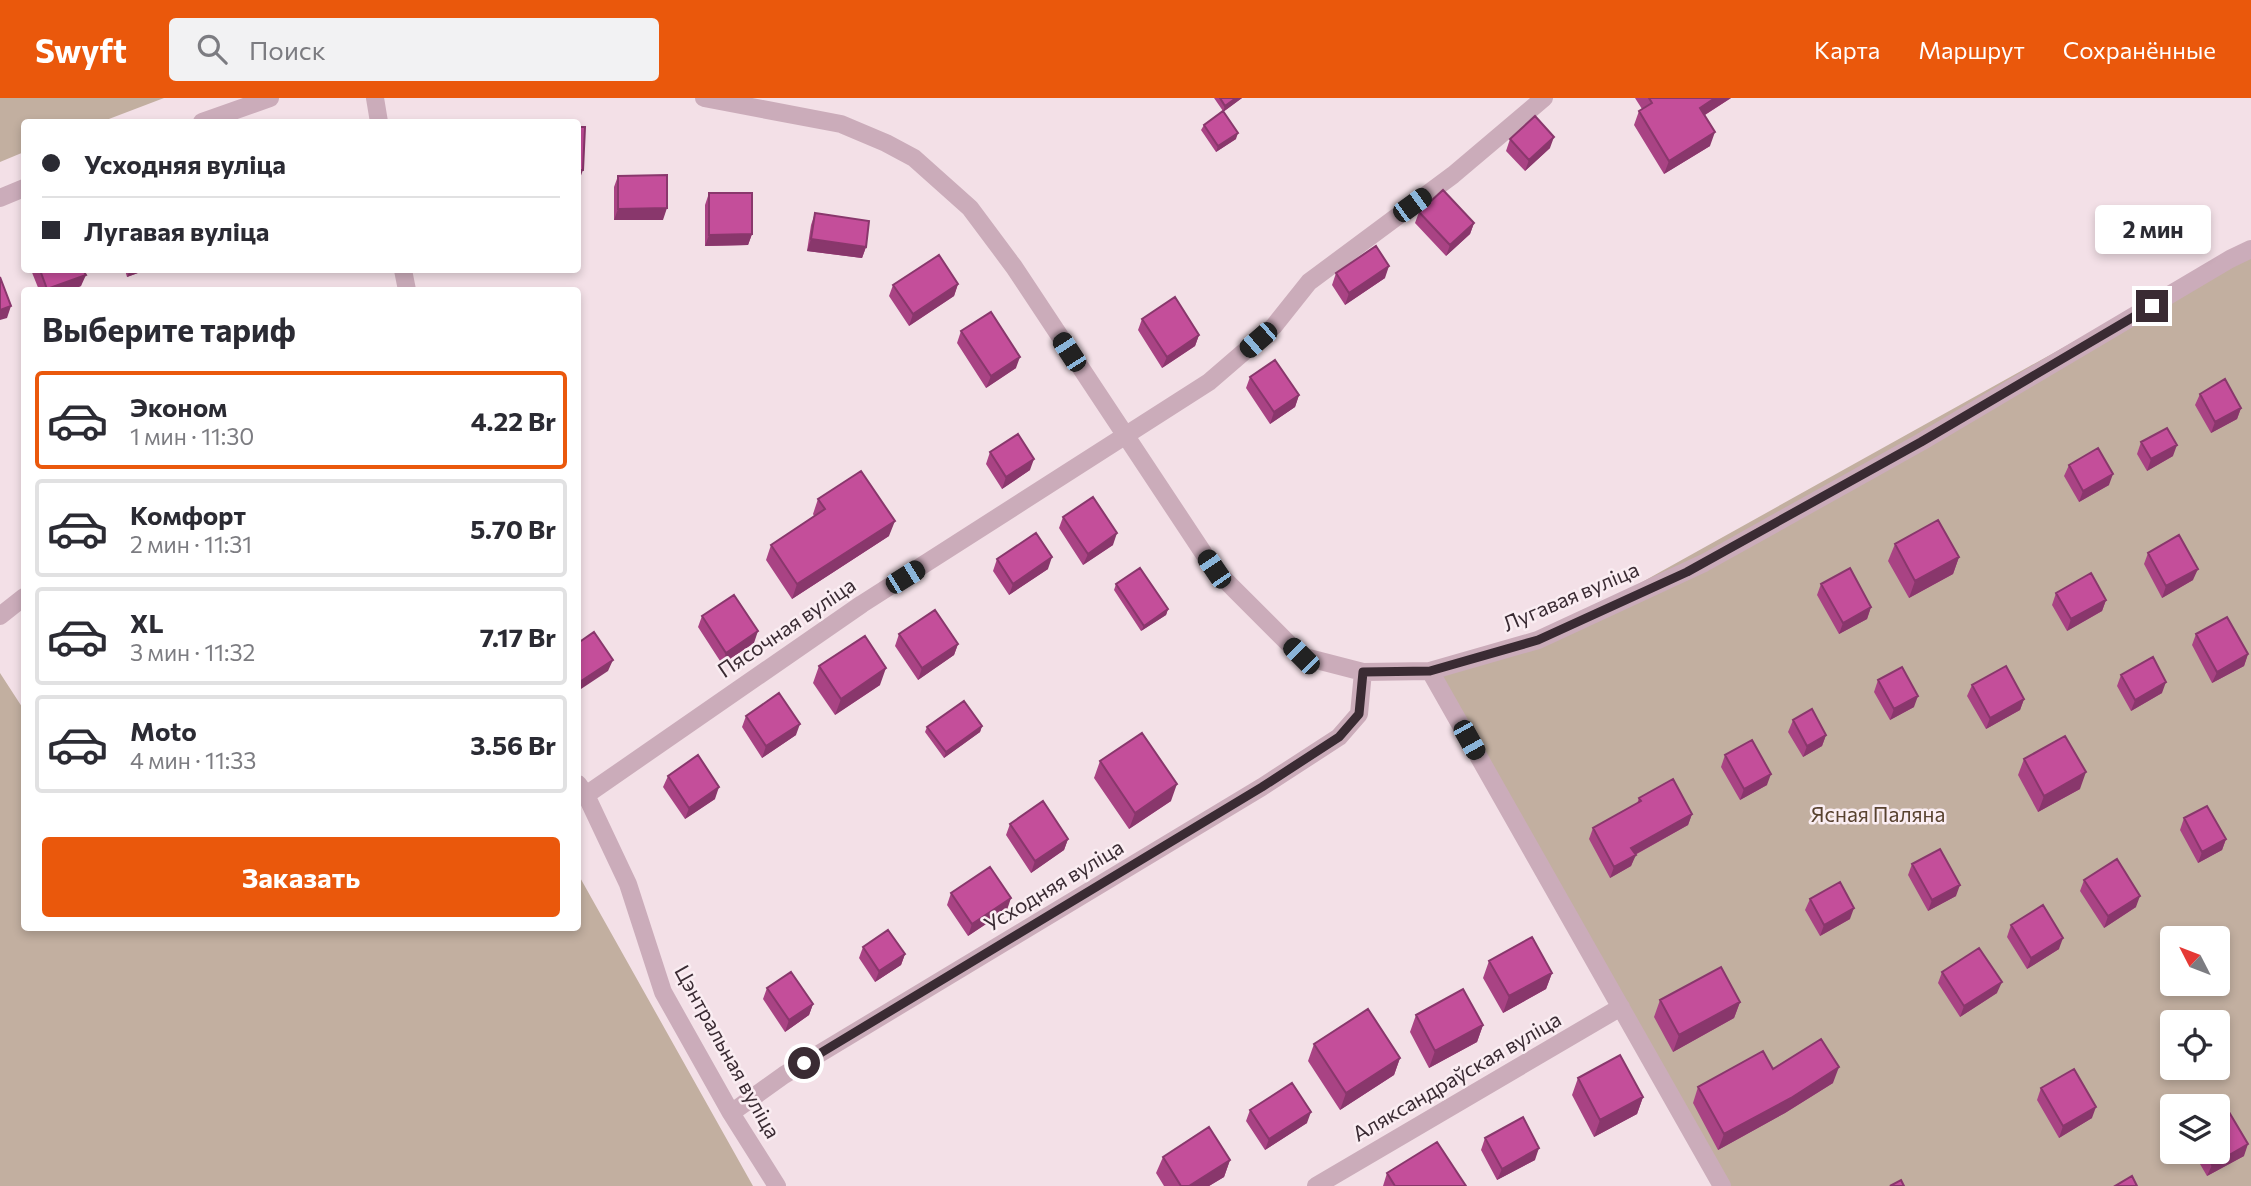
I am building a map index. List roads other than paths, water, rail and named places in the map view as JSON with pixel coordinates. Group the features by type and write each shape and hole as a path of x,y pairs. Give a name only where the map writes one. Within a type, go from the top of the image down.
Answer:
{"street":[{"path":"210,119 270,98"},
{"path":"375,98 378,119"},
{"name":"Лугавая вуліца","path":"704,98 841,124 914,158 970,208 1014,267 1214,569 1301,656 1363,672 1430,671 1538,640 1704,563 1933,435 2251,249"},
{"name":"Пясочная вуліца","path":"582,789 862,604 1209,382 1275,326 1308,282 1453,175 1544,98"},
{"path":"0,198 21,189"},
{"path":"0,616 21,599"},
{"path":"1430,671 1722,1186"},
{"name":"Усходняя вуліца","path":"731,1113 784,1075 1262,787 1339,737 1359,714 1363,672"},
{"name":"Цэнтральная вуліца","path":"582,789 628,884 663,992 731,1113 777,1186"},
{"name":"Аляксандраўская вуліца","path":"1317,1186 1621,1007"}],"park label":[{"name":"Ясная Паляна","path":"1878,815"}]}
